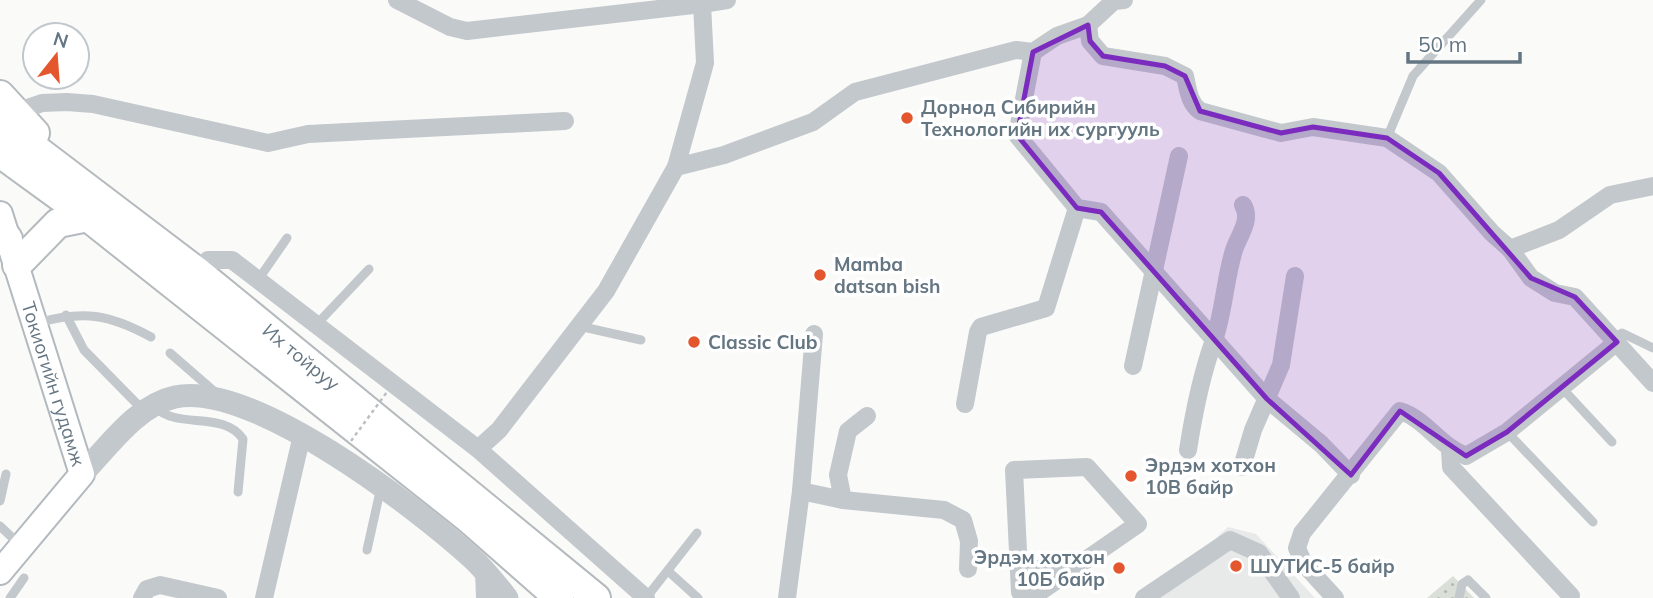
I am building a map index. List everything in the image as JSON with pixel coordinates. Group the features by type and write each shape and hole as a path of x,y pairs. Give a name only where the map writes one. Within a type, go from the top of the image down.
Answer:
{"main road":[{"name":"Их тойруу","path":"5,110 83,187 199,273 596,598"},
{"name":"Их тойруу","path":"0,153 88,217 468,518 559,598"},
{"path":"5,236 88,217"},
{"name":"Токиогийн гудамж","path":"0,572 82,474 5,236"}],"street":[{"path":"397,0 450,27 467,31 715,1 705,63 676,167 606,291 499,430 478,449"},
{"path":"676,167 724,155 813,122 855,92 1016,50 1034,52 1057,36 1088,24 1114,0 1124,0"},
{"path":"1088,24 1090,41 1103,56 1164,66 1185,76 1189,96 1194,107 1200,111 1281,133 1312,127 1387,138 1439,173 1492,233 1510,249 1531,278 1555,293 1575,297 1653,383"},
{"path":"1034,52 1017,135 1077,208 1101,212 1268,399 1321,444 1351,475"},
{"path":"5,110 42,103 93,104 268,143 308,134 565,121"},
{"path":"1133,366 1179,156"},
{"path":"1510,249 1559,230 1610,195 1653,186"},
{"path":"1188,450 1198,387 1214,340 1234,248 1244,229 1247,211 1243,205"},
{"path":"965,404 978,332 981,327 1046,308 1077,208"},
{"path":"199,273 208,260 232,260 478,449 646,598"},
{"path":"1242,467 1246,446 1268,399 1285,347 1288,312 1296,276"},
{"path":"787,598 801,491 814,334"},
{"path":"1335,598 1304,564 1297,548 1302,533 1400,411 1413,415 1450,450 1466,456 1507,432 1615,341"},
{"path":"82,474 149,409 176,397 223,400 302,435 351,464 484,570 507,598"},
{"path":"843,500 838,475 848,431 867,416"},
{"path":"264,598 302,435"},
{"path":"1450,450 1451,467 1571,596"},
{"path":"1024,598 1020,592 1014,470 1087,467 1138,524 1031,598"},
{"path":"801,491 843,500 944,510 963,520 969,541 968,569"},
{"path":"1144,598 1230,540 1259,554 1291,598"},
{"path":"484,570 485,598"},
{"path":"142,598 147,589 160,585 218,598"}],"lane":[{"path":"1387,138 1413,76 1481,0"},
{"path":"258,280 287,238"},
{"path":"316,325 369,269"},
{"path":"35,324 66,315 99,315 122,322 151,337"},
{"path":"66,315 84,351 149,409 166,415 224,425 239,433 243,439 238,492"},
{"path":"579,326 641,340"},
{"path":"1615,341 1622,332 1653,348"},
{"path":"170,353 223,400"},
{"path":"1560,387 1612,442"},
{"path":"1507,432 1593,522"},
{"path":"0,501 6,474"},
{"path":"367,550 382,487"},
{"path":"0,526 22,546"},
{"path":"646,598 697,533"},
{"path":"1018,563 1075,569"},
{"path":"667,571 698,598"},
{"path":"10,598 24,578"},
{"path":"1459,598 1462,584 1468,580 1486,598"}],"path":[{"path":"351,441 387,393"}],"highlighted area":[{"path":"1088,25 1090,41 1103,56 1165,66 1185,76 1200,111 1281,133 1313,127 1387,138 1439,173 1531,278 1575,297 1617,342 1507,432 1466,456 1400,411 1351,475 1267,399 1101,212 1077,208 1017,135 1033,52"}],"shaded area":[{"name":"ШУТИС-5 байр","path":"1228,527 1256,534 1315,598 1151,598"},
{"path":"1453,576 1474,598 1427,598"}],"place":[{"name":"Дорнод Сибирийн Технологийн их сургууль","path":"907,118"},
{"name":"Mamba datsan bish","path":"820,275"},
{"name":"Classic Club","path":"694,342"},
{"name":"Эрдэм хотхон 10В байр","path":"1131,476"},
{"name":"ШУТИС-5 байр","path":"1236,566"},
{"name":"Эрдэм хотхон 10Б байр","path":"1119,568"}]}
